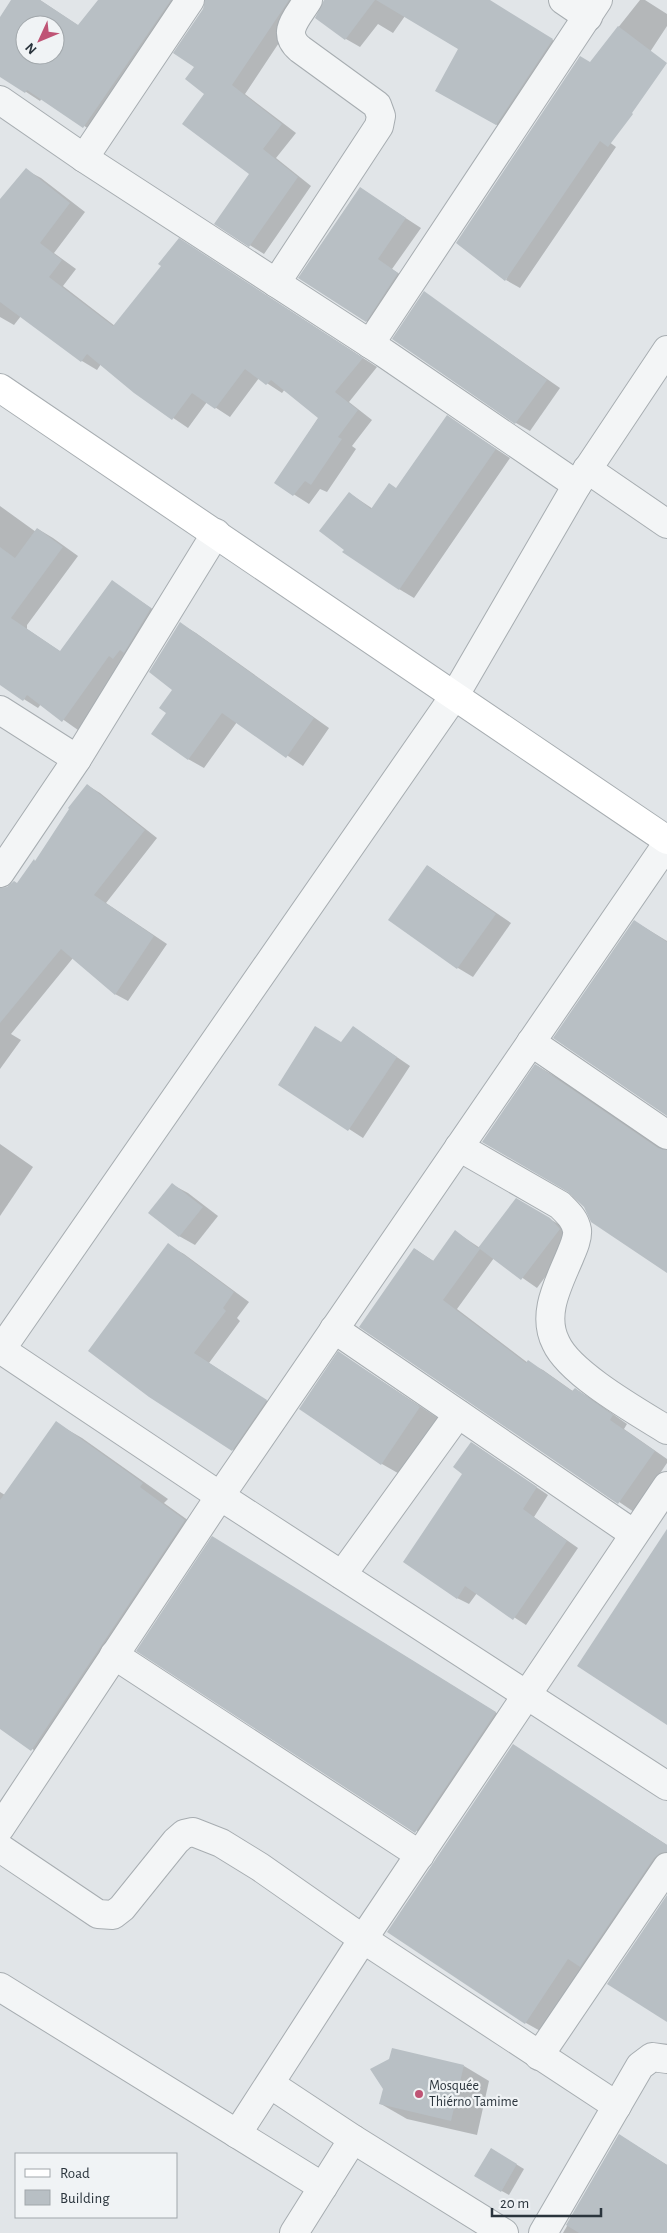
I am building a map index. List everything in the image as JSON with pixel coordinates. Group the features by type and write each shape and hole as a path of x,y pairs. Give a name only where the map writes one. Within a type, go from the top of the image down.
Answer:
{"main road":[{"path":"0,388 667,840"}],"street":[{"path":"84,158 190,0"},
{"path":"276,282 379,126 381,116 376,105 300,49 291,39 290,30 308,0"},
{"path":"370,344 593,9 563,0"},
{"path":"0,100 84,158 370,344 582,477 667,524"},
{"path":"667,350 582,477 455,695 0,1350 220,1496 667,1786"},
{"path":"0,873 77,759 216,533"},
{"path":"0,710 77,759"},
{"path":"0,1828 220,1496 667,844"},
{"path":"531,1042 667,1135"},
{"path":"460,1147 560,1205 572,1217 578,1232 574,1247 552,1299 550,1322 556,1344 572,1363 600,1388 667,1430"},
{"path":"334,1329 634,1534"},
{"path":"342,1575 458,1414"},
{"path":"237,2134 364,1939 667,1486"},
{"path":"114,1655 420,1855"},
{"path":"0,1848 98,1914 113,1915 122,1908 176,1841 184,1834 193,1832 221,1843 260,1867 364,1939 617,2106"},
{"path":"539,2056 667,1867"},
{"path":"0,1987 323,2187"},
{"path":"543,2233 640,2066 652,2057 667,2058"},
{"path":"270,2084 353,2140 504,2233"},
{"path":"294,2233 353,2140"}],"building":[{"path":"11,0 40,0 63,15 15,15 15,65 65,65 65,16 78,25 98,0 171,0 83,128 27,90 25,93 0,77 0,17"},
{"path":"205,0 289,0 232,85 282,124 263,149 298,177 249,247 214,224 249,174 182,124 204,94 185,79 194,67 173,53 203,9"},
{"path":"324,0 375,0 345,40 315,18"},
{"path":"376,0 490,0 553,39 496,125 435,91 458,49"},
{"path":"618,26 667,63 608,147 600,141 505,281 456,243 580,56 590,62"},
{"path":"26,168 70,203 40,243 62,260 49,277 113,326 161,266 158,264 179,238 363,358 335,392 358,410 338,437 342,439 311,485 305,481 293,496 274,483 318,418 271,380 266,385 245,369 215,409 192,393 172,420 134,393 87,354 81,362 0,302 0,199"},
{"path":"360,187 406,218 378,259 398,273 366,322 298,278"},
{"path":"424,291 547,380 515,424 392,339"},
{"path":"447,415 496,449 399,590 342,552 344,550 319,531 349,492 371,509 389,483 396,488"},
{"path":"37,528 63,547 11,618 60,651 112,580 151,608 124,653 120,650 113,659 109,656 62,722 27,695 23,701 0,685 0,547 15,558"},
{"path":"180,622 314,718 286,758 222,713 188,760 151,734 166,713 159,708 172,690 149,672"},
{"path":"87,784 145,830 94,895 154,936 115,995 61,949 0,1023 0,888 7,887 14,881 17,883 34,859 35,861 68,808"},
{"path":"427,865 496,914 457,969 388,920"},
{"path":"634,920 667,942 667,1116 553,1038"},
{"path":"315,1026 341,1042 353,1026 397,1057 348,1131 278,1085"},
{"path":"535,1064 658,1148 667,1150 667,1273 591,1222 584,1207 568,1192 482,1142"},
{"path":"172,1183 203,1207 179,1237 148,1213"},
{"path":"516,1198 550,1218 560,1229 521,1280 480,1249 443,1300 526,1363 528,1360 572,1391 575,1388 613,1415 610,1420 655,1451 618,1504 359,1327 414,1248 433,1261 455,1230 478,1248"},
{"path":"168,1243 234,1292 223,1308 226,1311 194,1353 267,1400 232,1451 149,1397 88,1351"},
{"path":"338,1351 420,1407 381,1465 299,1409"},
{"path":"56,1421 143,1483 140,1487 185,1520 31,1751 0,1729 0,1500"},
{"path":"471,1442 537,1487 523,1509 567,1541 513,1620 465,1586 457,1599 403,1562 462,1474 453,1467"},
{"path":"667,1529 667,1725 577,1666"},
{"path":"212,1536 496,1712 415,1833 136,1651"},
{"path":"513,1744 667,1845 667,1852 660,1853 654,1858 580,1967 568,1959 525,2024 387,1932"},
{"path":"667,1895 667,2022 607,1984"},
{"name":"Mosquée Thiérno Tamime","path":"392,2048 464,2065 451,2121 379,2104 383,2089 370,2069 389,2059"},
{"path":"619,2134 667,2165 667,2233 579,2233 566,2225"},
{"path":"491,2148 517,2164 501,2192 474,2176"}],"place":[{"name":"Mosquée Thiérno Tamime","path":"419,2094"}]}
